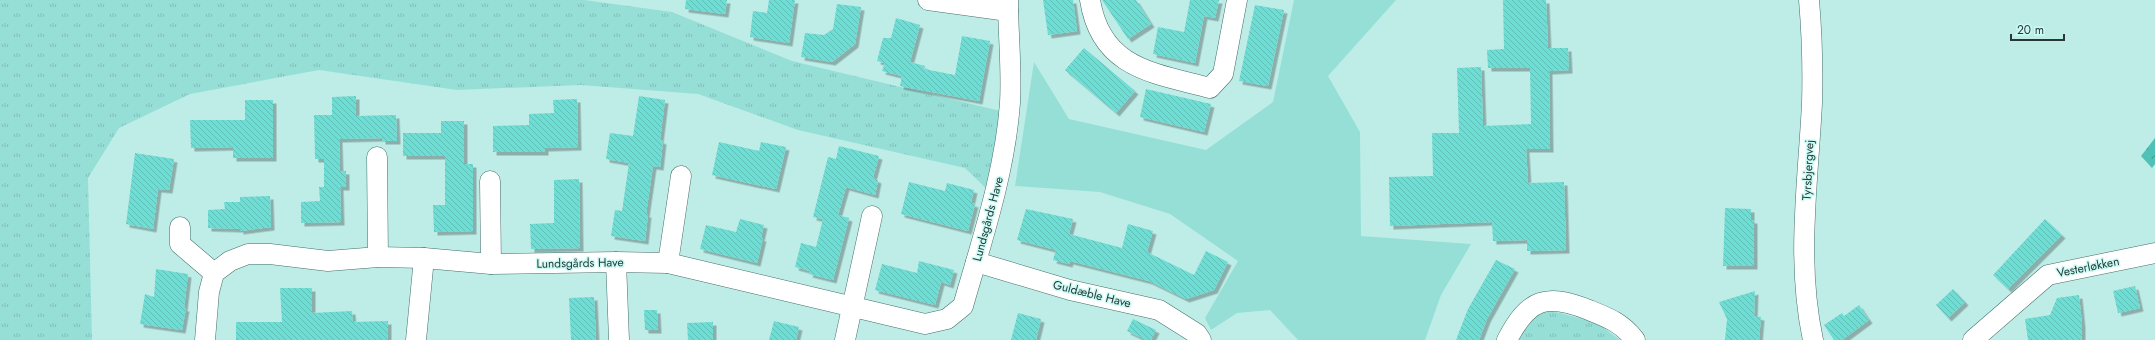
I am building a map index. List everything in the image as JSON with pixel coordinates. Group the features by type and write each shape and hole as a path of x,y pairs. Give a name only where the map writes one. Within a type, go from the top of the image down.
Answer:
{"street":[{"path":"928,0 1008,6"},
{"path":"1090,0 1096,24 1108,45 1128,63 1152,72 1210,88 1223,74 1237,0"},
{"name":"Tyrsbjergvej","path":"1808,0 1812,41 1812,103 1803,243 1804,281 1813,340"},
{"name":"Lundsgårds Have","path":"214,273 230,261 248,254 270,254 328,261 378,257 424,258 491,264 616,262 668,263 851,308 925,324 947,320 963,306 1002,166 1010,104 1011,59 1008,6"},
{"path":"377,158 378,257"},
{"path":"668,263 681,176"},
{"path":"490,181 491,264"},
{"path":"845,340 872,216"},
{"path":"180,227 180,244 214,273 209,292 205,340"},
{"name":"Vesterløkken","path":"1973,340 2048,275 2155,253"},
{"path":"416,340 424,258"},
{"path":"616,262 619,340"},
{"name":"Guldæble Have","path":"976,262 1070,290 1159,310 1196,334 1201,340"},
{"path":"1507,340 1518,320 1534,305 1548,299 1569,302 1617,321 1635,340"}],"green space":[{"path":"0,0 584,0 672,12 792,61 1009,113 994,196 965,168 798,130 698,94 581,85 457,90 319,70 190,94 119,128 88,178 92,340 0,340"},
{"path":"1294,0 1396,0 1328,76 1360,132 1361,236 1471,244 1441,295 1425,340 1298,340 1270,310 1237,313 1211,330 1205,318 1238,261 1170,214 1100,192 1015,186 1034,62 1069,119 1206,150 1273,102"},
{"path":"2155,138 2155,164 2152,168 2141,156"},
{"path":"1545,309 1597,323 1620,340 1513,340"}],"building":[{"path":"686,0 727,0 725,14 685,9"},
{"path":"769,0 795,0 789,43 750,37 753,11 767,13"},
{"path":"1043,0 1073,0 1077,31 1048,35"},
{"path":"1102,0 1136,0 1151,24 1128,39"},
{"path":"1190,0 1219,0 1215,18 1204,16 1195,63 1153,54 1158,27 1184,32"},
{"path":"1503,0 1546,0 1548,48 1568,48 1569,70 1549,71 1550,149 1526,149 1528,183 1564,182 1566,250 1527,251 1527,240 1493,241 1492,222 1390,226 1389,177 1433,176 1432,133 1459,133 1457,68 1481,67 1483,126 1531,124 1530,68 1488,68 1487,50 1504,49"},
{"path":"837,4 861,7 855,44 832,62 801,57 805,33 824,35 833,29"},
{"path":"1255,5 1284,10 1268,86 1239,81"},
{"path":"896,18 920,25 910,62 925,66 924,69 955,75 962,36 990,41 979,101 900,86 902,76 882,71 885,63 877,61 883,38 891,38"},
{"path":"1084,48 1135,91 1116,113 1065,70"},
{"path":"1146,89 1211,104 1204,132 1140,117"},
{"path":"356,96 356,116 396,115 397,141 382,141 382,138 339,139 340,171 346,171 346,187 340,187 341,222 301,223 301,202 320,201 319,187 324,187 324,159 315,159 314,115 332,115 332,97"},
{"path":"639,96 665,100 660,140 663,141 660,167 653,166 646,214 648,214 645,241 611,236 615,210 622,211 629,163 606,159 610,133 633,136"},
{"path":"577,99 578,147 545,148 545,152 493,152 493,126 529,125 529,114 554,113 553,100"},
{"path":"245,100 273,100 273,158 233,158 233,147 191,148 190,120 245,120"},
{"path":"441,121 464,121 464,164 473,164 473,231 434,232 433,205 445,205 445,156 403,156 403,133 441,133"},
{"path":"719,142 759,151 761,142 786,147 776,189 712,175"},
{"path":"839,146 879,156 873,178 878,180 875,195 846,187 838,215 849,218 833,280 809,274 810,271 795,267 801,243 816,247 823,219 813,217 828,157 836,159"},
{"path":"135,153 174,159 169,190 158,189 153,229 126,224"},
{"path":"579,179 580,248 531,249 530,224 554,223 554,180"},
{"path":"909,182 945,191 947,183 974,190 971,203 975,204 968,231 901,214"},
{"path":"270,196 271,227 240,231 240,229 208,228 208,210 225,209 224,202 240,202 240,197"},
{"path":"1725,208 1751,209 1751,220 1754,220 1754,266 1723,266"},
{"path":"1026,209 1073,219 1069,234 1122,248 1128,224 1153,231 1147,252 1194,275 1206,251 1228,262 1214,290 1186,299 1149,281 1070,261 1069,264 1053,260 1056,250 1017,240"},
{"path":"740,219 764,225 761,238 763,238 757,263 700,249 706,225 736,232"},
{"path":"2045,219 2062,235 2008,289 1993,275"},
{"path":"1496,260 1515,269 1487,319 1479,340 1456,340 1468,309"},
{"path":"919,261 954,270 950,285 941,282 935,305 875,290 882,264 917,273"},
{"path":"156,269 188,274 184,308 186,308 182,330 140,324 145,294 154,297"},
{"path":"2135,286 2140,308 2118,313 2113,291"},
{"path":"280,288 312,288 312,313 352,311 353,322 388,321 388,340 236,340 236,322 282,322"},
{"path":"1953,289 1965,302 1948,318 1936,305"},
{"path":"1755,291 1754,316 1761,317 1759,340 1725,340 1727,319 1719,302"},
{"path":"2079,295 2082,340 2028,340 2025,319 2050,315 2057,298"},
{"path":"594,297 596,340 571,340 569,298"},
{"path":"1859,305 1869,320 1842,340 1834,340 1824,325 1842,313 1844,316"},
{"path":"644,310 657,310 658,330 645,330"},
{"path":"1018,313 1041,319 1036,340 1011,340"},
{"path":"1133,319 1156,330 1151,340 1146,340 1127,331"},
{"path":"774,321 799,327 796,340 769,340"},
{"path":"713,322 713,340 688,340 687,323"}]}
